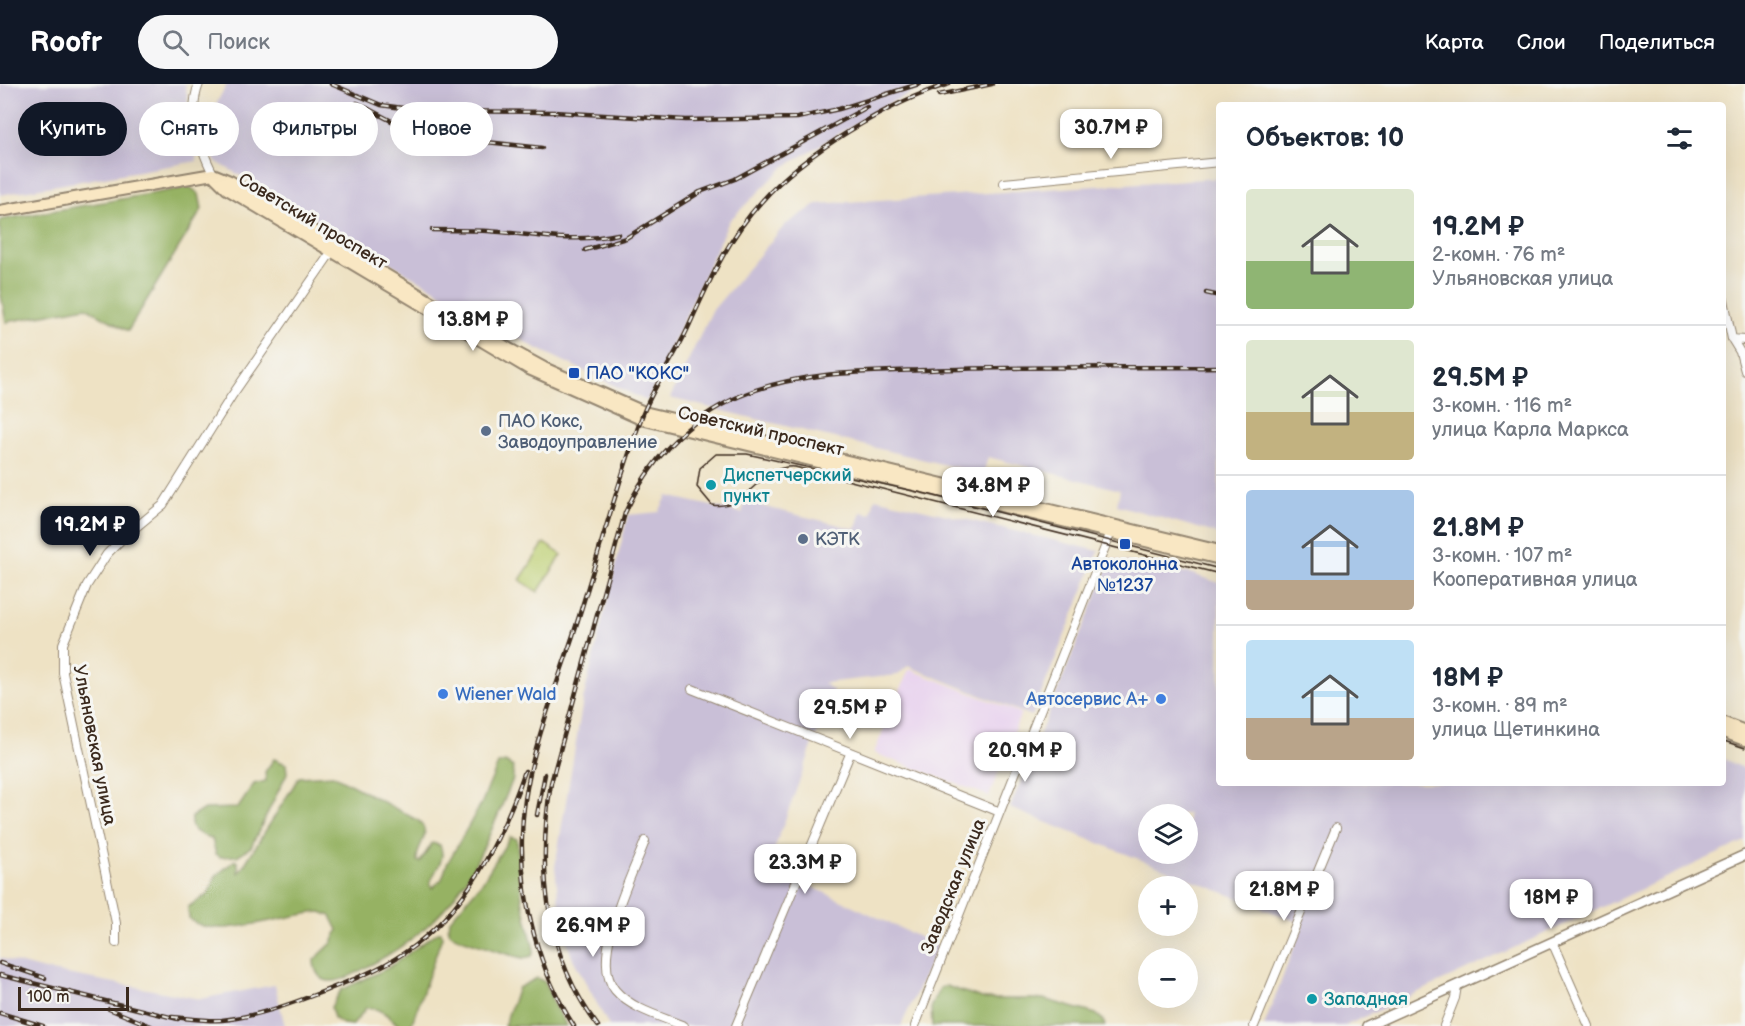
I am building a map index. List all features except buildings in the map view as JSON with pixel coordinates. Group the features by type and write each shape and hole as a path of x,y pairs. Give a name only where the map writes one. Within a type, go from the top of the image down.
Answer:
{"main road":[{"path":"0,211 213,174"},
{"name":"Советский проспект","path":"213,174 227,189 511,350 544,368 644,412 1112,528 1216,550"},
{"name":"Советский проспект","path":"1112,528 1216,558"},
{"path":"1726,724 1745,731"},
{"path":"1726,733 1745,740"}],"street":[{"path":"199,84 194,104 194,118 203,154 213,174"},
{"path":"1004,183 1216,162"},
{"name":"Ульяновская улица","path":"116,943 116,923 63,673 63,644 79,602 107,554 163,505 231,397 334,248"},
{"path":"1726,310 1732,339 1740,352 1745,371"},
{"path":"1732,339 1745,340"},
{"name":"Заводская улица","path":"915,1026 1112,528"},
{"path":"692,689 1000,812"},
{"path":"736,1026 850,754"},
{"path":"1254,1026 1336,828"},
{"path":"645,841 607,947 607,976 623,998 684,1026"},
{"path":"1367,1026 1553,944 1745,855"},
{"path":"1553,944 1589,1026"},
{"path":"1444,1026 1455,998 1457,986"}],"shaded area":[{"path":"0,84 185,84 188,102 139,102 139,156 196,156 197,161 0,195"},
{"path":"227,84 932,84 889,103 784,167 729,221 647,401 534,347 215,161 213,156 239,156 239,102 217,102"},
{"path":"1216,178 1216,533 1117,505 1120,490 988,457 983,474 670,398 712,311 785,225 817,204"},
{"path":"667,496 742,513 746,496 762,499 761,506 856,529 861,512 871,514 875,498 1099,551 1032,716 908,666 898,675 823,683 833,690 768,866 938,946 901,1026 609,1026 572,957 561,923 555,867 583,700 628,515 659,512"},
{"path":"1111,559 1193,574 1216,582 1216,786 1726,786 1726,760 1745,769 1745,841 1345,1026 1264,1026 1303,924 1198,882 1198,876 1182,876 1151,864 1198,864 1198,804 1138,804 1138,859 1010,808"},
{"path":"909,669 1021,713 989,796 874,753"},
{"path":"0,958 40,969 200,999 275,985 285,1026 0,1026"}],"green space":[{"path":"190,187 199,194 202,209 128,331 86,307 6,322 0,290 0,220"},
{"path":"544,543 562,555 538,592 520,580"},
{"path":"274,759 286,764 287,773 251,847 237,856 220,857 216,854 212,839 194,829 191,817 204,809 238,808 254,784 266,781 265,772"},
{"path":"505,762 513,767 513,779 476,862 462,885 427,927 403,945 354,974 343,979 328,981 321,978 317,972 314,960 332,943 338,930 331,916 321,912 252,925 215,928 200,925 189,918 188,907 208,894 216,876 235,860 238,863 238,873 243,867 299,777 333,775 419,821 423,826 424,835 417,861 420,862 432,843 440,845 442,851 441,860 430,884 432,888 442,879 447,864 482,802 498,764"},
{"path":"510,837 517,839 522,900 534,950 532,956 524,958 455,936 448,928 449,921 483,881"},
{"path":"441,932 442,937 411,1026 399,1026 384,1013 371,1008 366,1008 353,1025 343,1024 334,1018 331,1007 341,990 388,968"},
{"path":"537,978 545,982 555,1007 567,1026 504,1026 518,988"},
{"path":"946,986 985,999 1043,999 1096,1014 1103,1020 1105,1026 932,1026 931,1006 940,988"}],"tram line":[{"path":"1216,568 927,494 747,454 716,454 700,468 697,487 712,505 725,505 735,501 772,473 782,468 795,467 1216,573"},
{"path":"1726,742 1745,748"}],"railway":[{"path":"331,84 381,105 424,111 554,112 686,120 797,118 839,109 919,84"},
{"path":"574,1026 551,982 534,935 528,910 522,861 524,809 534,756 623,470 646,408 719,262 738,231 762,201 800,165 848,132 900,103 949,84"},
{"path":"939,95 992,84"},
{"path":"585,250 626,238 700,192 735,179 867,107"},
{"path":"378,114 405,128 439,137 542,148"},
{"path":"432,230 488,231 569,238 618,234"},
{"path":"1206,293 1216,295"},
{"path":"598,1026 566,970 549,910 545,879 545,847 551,783 625,513 645,476 671,444 703,417 740,396 762,388 809,377 832,374 964,369 1216,367"},
{"path":"172,1017 222,1020 260,1013 354,979 385,965 404,953 446,917 464,895 493,848 525,771"},
{"path":"537,815 545,774"},
{"path":"0,963 45,978"},
{"path":"0,975 178,1019"},
{"path":"109,1009 151,1026"},
{"path":"0,1013 43,1026"}],"place":[{"name":"ПАО \"КОКС\"","path":"574,373"},
{"name":"ПАО Кокс, Заводоуправление","path":"486,431"},
{"name":"Диспетчерский пункт","path":"711,485"},
{"name":"КЭТК","path":"803,539"},
{"name":"Автоколонна №1237","path":"1125,544"},
{"name":"Wiener Wald","path":"443,694"},
{"name":"Автосервис А+","path":"1161,699"},
{"name":"Западная","path":"1312,999"}]}
